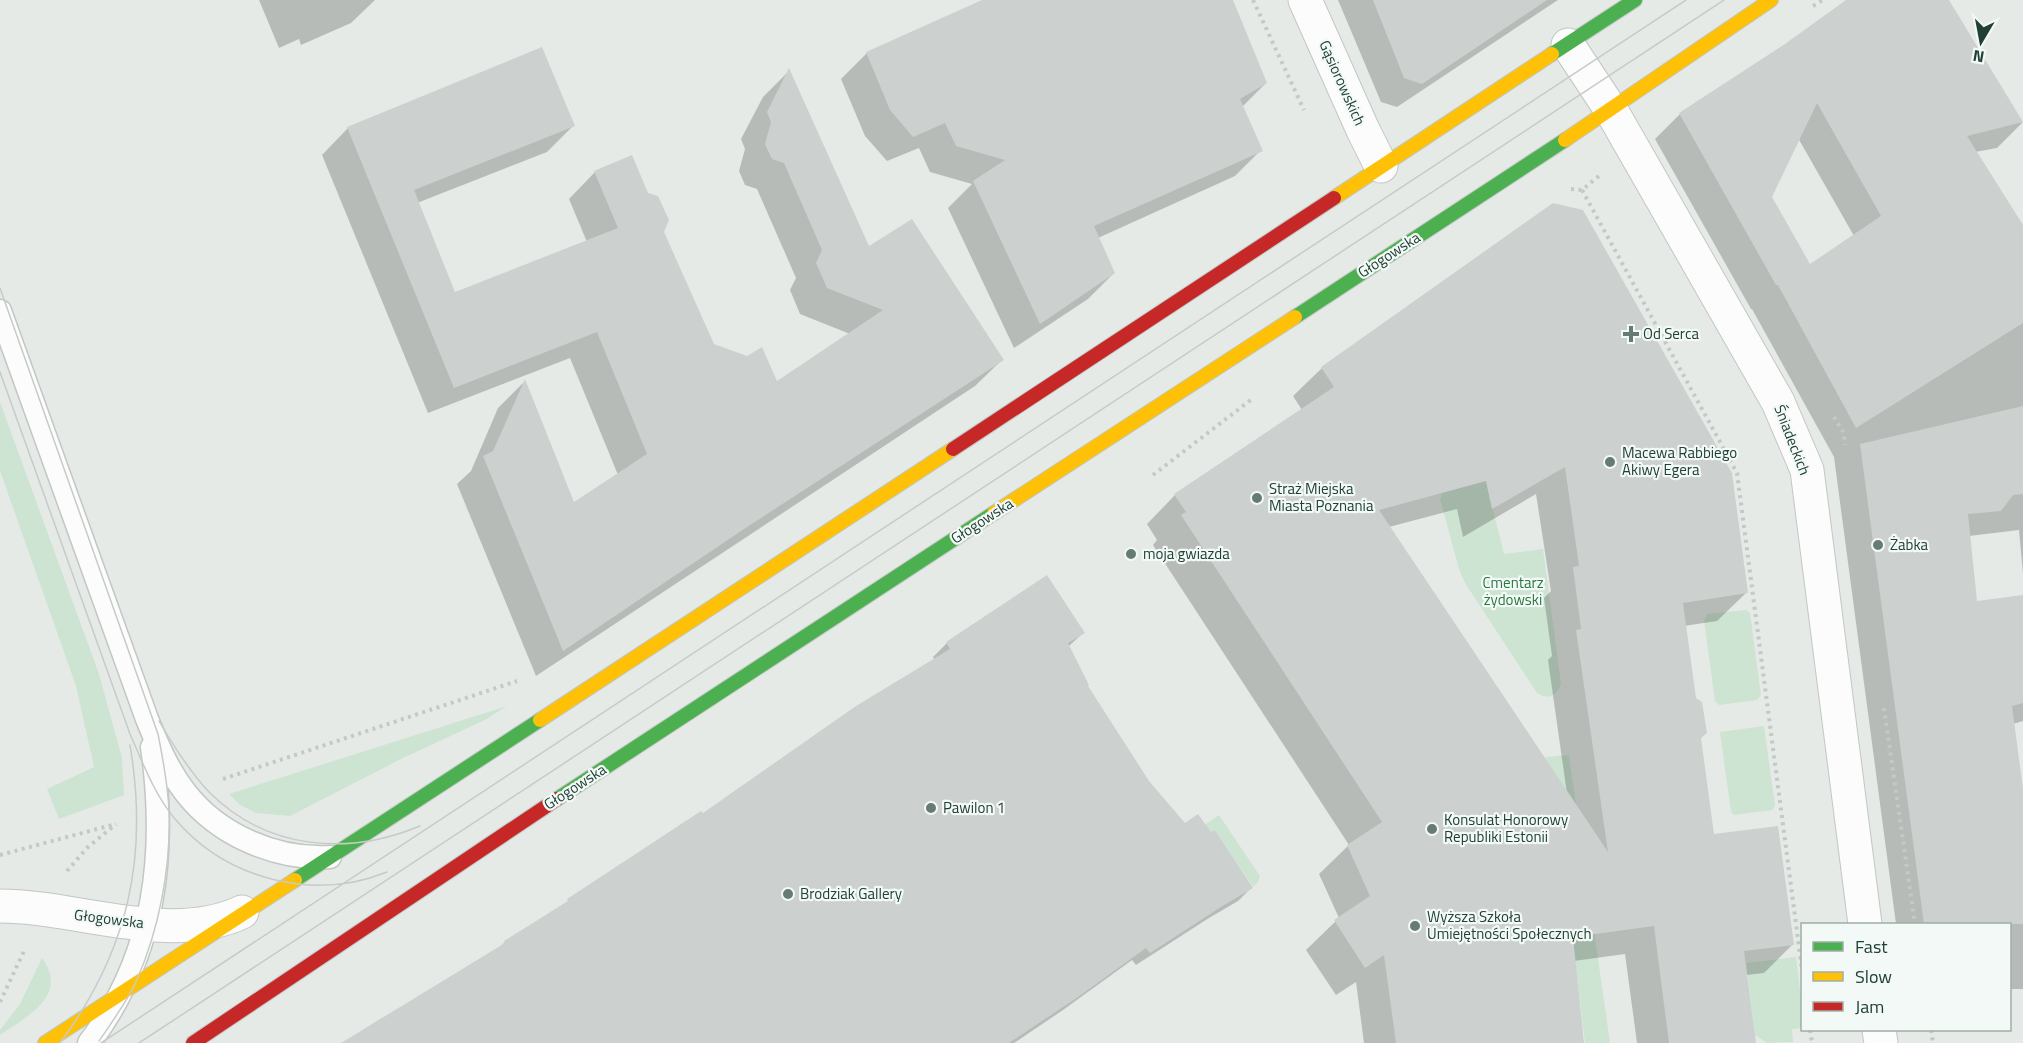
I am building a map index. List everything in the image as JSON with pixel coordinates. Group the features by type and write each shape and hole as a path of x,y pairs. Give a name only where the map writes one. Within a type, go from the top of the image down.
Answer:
{"street":[{"name":"Gąsiorowskich","path":"1305,0 1381,166"},
{"name":"Głogowska","path":"45,1043 1635,0"},
{"name":"Głogowska","path":"193,1043 474,853 1611,110 1771,0"},
{"name":"Śniadeckich","path":"1568,45 1611,110 1778,402 1807,470 1865,923"},
{"name":"Głogowska","path":"0,906 26,907 148,924 189,925 224,920 252,908"}],"lane":[{"path":"0,310 147,719 177,782 194,802 218,823 244,839 264,848 304,857 330,858"},
{"path":"89,1043 121,992 139,953 148,924 156,882 159,822 154,758 147,719"}],"path":[{"path":"1253,0 1305,113"},
{"path":"1582,190 1737,473 1801,955"},
{"path":"216,781 525,679"},
{"path":"0,855 116,824 77,858 63,877"}],"green space":[{"path":"0,402 99,674 122,758 124,795 59,819 47,789 94,767 76,686 0,471"},
{"name":"Cmentarz żydowski","path":"1483,470 1504,554 1543,549 1561,684 1557,692 1548,697 1537,693 1465,583 1459,569 1440,499 1442,493"},
{"path":"1746,610 1750,613 1761,695 1757,700 1719,705 1715,701 1704,620 1707,614"},
{"path":"507,706 485,720 403,758 290,816 256,813 240,805 229,794"},
{"path":"1764,726 1775,806 1772,810 1734,815 1731,812 1720,732"},
{"path":"1569,755 1610,1043 1585,1043 1552,770 1545,757"},
{"path":"1219,815 1260,876 1253,887 1215,830 1181,852 1176,844"},
{"path":"1796,957 1801,998 1801,1028 1792,1029 1793,1042 1767,1043 1755,1035 1746,963"},
{"path":"42,958 49,971 51,984 48,994 32,1013 0,1035 0,1030 20,1004"}],"building":[{"path":"982,0 1233,0 1267,83 1240,99 1263,151 1094,226 1115,273 1040,324 973,181 1005,160 956,146 945,123 913,137 890,110 866,52"},
{"path":"1373,0 1547,0 1422,84 1404,78"},
{"path":"1846,0 1949,0 2023,122 1967,136 2023,225 2023,323 1856,428 1778,285 1679,113 1785,44","holes":["1817,103 1881,216 1810,264 1772,197"]},
{"path":"542,47 575,126 414,190 455,292 618,228 594,171 632,155 648,193 658,196 669,220 664,232 714,344 747,356 762,347 777,381 883,310 827,288 816,263 822,250 784,163 772,159 765,144 771,122 767,112 789,68 869,246 912,219 1004,360 744,529 563,651 483,456 493,451 525,379 574,502 647,454 597,332 454,388 347,127"},
{"path":"1553,203 1583,210 1732,473 1748,593 1683,603 1696,698 1702,702 1707,733 1701,738 1714,834 1778,826 1794,945 1744,951 1756,1043 1669,1043 1654,926 1573,937 1584,1043 1396,1043 1384,955 1365,968 1334,920 1370,896 1347,845 1382,822 1181,515 1186,512 1174,494 1334,387 1321,367","holes":["1565,467 1579,566 1573,567 1581,629 1576,630 1608,852 1379,510 1486,481 1492,509"]},
{"path":"2023,406 2023,494 2013,495 2001,511 1968,514 1977,601 2023,595 2023,703 2012,706 2023,789 2023,924 1924,923 1860,444"},
{"name":"Pawilon 1","path":"1047,575 1085,633 1068,643 1088,686 1149,781 1185,823 1198,814 1211,832 1215,830 1253,888 1150,953 1146,948 1009,1043 341,1043 505,943 504,941 568,901 567,899 701,811 703,813 856,706 950,649 946,642"}],"tram line":[{"path":"101,1043 1686,0"},
{"path":"139,1043 1724,0"},
{"path":"0,288 158,734 166,782 169,811 168,854 157,920 136,982 99,1041"},
{"path":"0,372 130,734 155,789 175,819 196,840 219,857 245,870 272,879 301,884 330,885 359,881 387,872"},
{"path":"159,721 182,758 210,793 233,812 257,826 283,836 310,842 337,844 365,842 393,836 420,826"},
{"path":"60,1043 102,974 117,938 128,902 137,826 130,745"}],"traffic: fast":[{"path":"1552,54 1635,0"},
{"path":"1295,317 1565,140"},
{"path":"557,799 994,513"},
{"path":"295,880 540,720"}],"traffic: slow":[{"path":"1565,140 1771,0"},
{"path":"1334,198 1552,54"},
{"path":"994,513 1295,317"},
{"path":"540,720 953,449"},
{"path":"45,1043 295,880"}],"traffic: jam":[{"path":"953,449 1334,198"},
{"path":"193,1043 557,799"}],"place":[{"name":"Od Serca","path":"1631,334"},
{"name":"Macewa Rabbiego Akiwy Egera","path":"1610,462"},
{"name":"Straż Miejska Miasta Poznania","path":"1257,498"},
{"name":"Żabka","path":"1878,545"},
{"name":"moja gwiazda","path":"1131,554"},
{"name":"Pawilon 1","path":"931,808"},
{"name":"Konsulat Honorowy Republiki Estonii","path":"1432,829"},
{"name":"Brodziak Gallery","path":"788,894"},
{"name":"Wyższa Szkoła Umiejętności Społecznych","path":"1415,926"}]}
